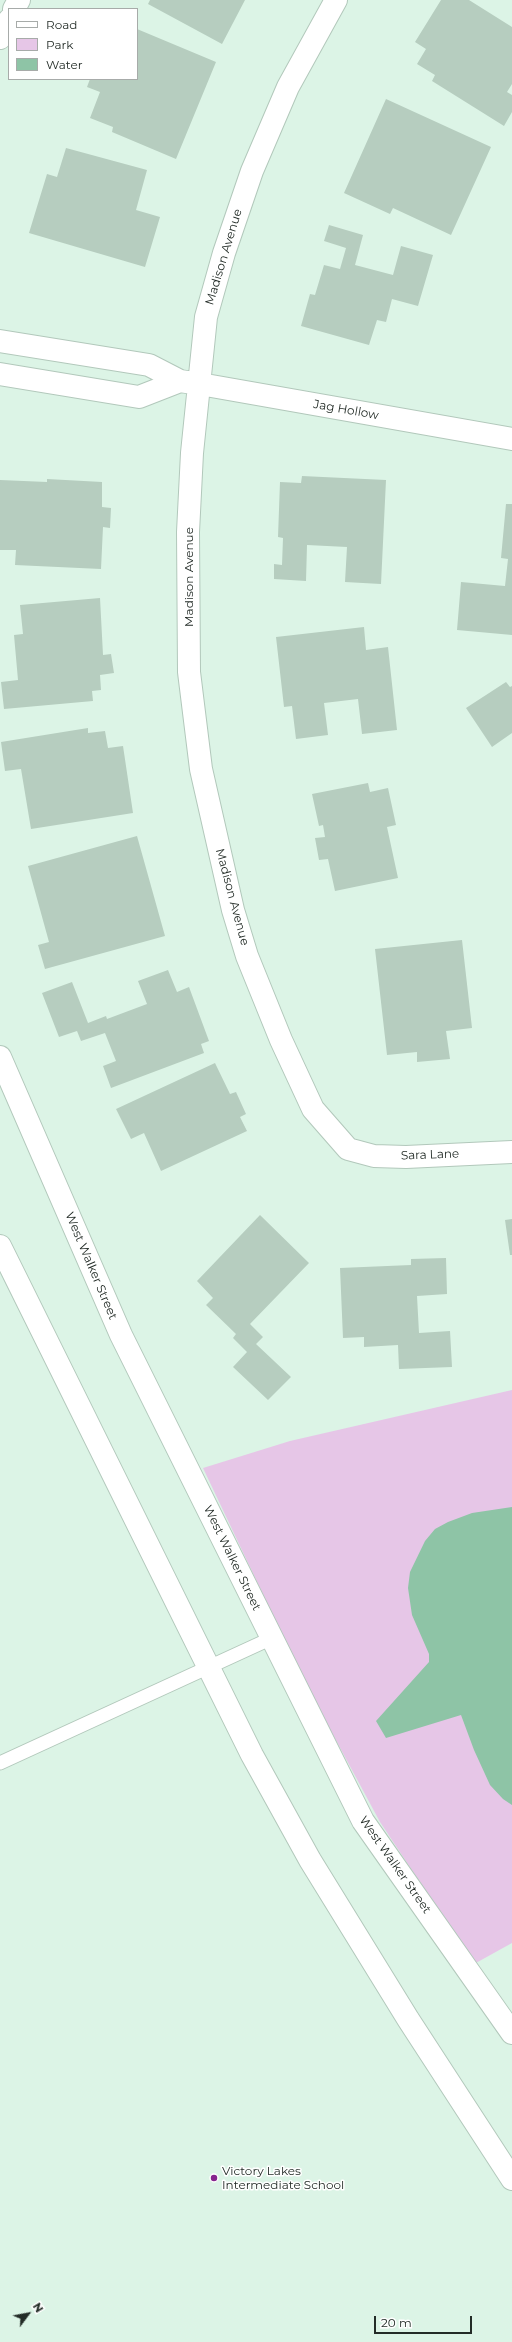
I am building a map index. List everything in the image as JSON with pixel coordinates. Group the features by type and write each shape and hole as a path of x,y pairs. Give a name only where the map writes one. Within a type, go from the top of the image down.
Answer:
{"street":[{"name":"Madison Avenue","path":"336,0 288,86 252,171 237,213 206,317 190,382 192,453 188,540 189,672 201,769 233,910 250,963 281,1040 313,1109 348,1149"},
{"path":"0,38 8,22"},
{"name":"Jag Hollow","path":"0,341 149,365 190,382 512,439"},
{"path":"0,374 139,397 190,382"},
{"name":"West Walker Street","path":"0,1057 121,1335 362,1821 512,2032"},
{"name":"Sara Lane","path":"348,1149 374,1156 406,1157 512,1152"},
{"path":"0,1246 207,1667 252,1755 310,1860 408,2019 512,2179"}],"lane":[{"path":"0,1763 272,1638"}],"green space":[{"path":"512,1390 512,1943 474,1964 380,1822 304,1681 203,1468 290,1441"}],"water":[{"path":"512,1507 512,1805 503,1799 490,1785 474,1750 461,1715 386,1738 376,1721 429,1662 429,1654 412,1615 408,1588 410,1572 425,1541 435,1529 448,1522 472,1513"}],"building":[{"path":"150,0 245,0 222,44 148,4"},
{"path":"441,0 469,0 512,27 512,84 507,92 512,95 512,112 504,126 432,81 435,75 417,64 426,49 415,42"},
{"path":"138,29 216,62 176,159 112,132 113,127 90,118 100,92 87,87 90,80 138,80"},
{"path":"386,99 491,147 451,235 393,208 390,214 344,193"},
{"path":"66,148 147,170 136,210 160,217 145,267 29,233 47,174 57,177"},
{"path":"329,225 363,235 355,265 393,275 401,246 433,255 418,306 392,299 386,322 377,320 369,345 301,326 310,294 315,295 324,265 340,269 346,248 324,241"},
{"path":"302,476 386,480 381,584 345,582 347,547 307,545 306,581 274,579 274,564 282,565 283,538 278,537 280,482 301,483"},
{"path":"47,479 102,482 102,507 111,508 110,528 103,527 101,569 15,565 16,550 0,550 0,480 47,482"},
{"path":"506,504 512,504 512,635 457,630 461,582 505,586 508,559 501,558"},
{"path":"100,598 103,655 111,654 114,673 100,675 101,690 92,691 93,701 4,709 1,682 18,680 14,635 23,634 20,605"},
{"path":"364,627 366,650 388,647 397,730 362,734 358,699 324,703 328,735 296,739 292,706 284,707 276,637"},
{"path":"506,682 510,687 512,686 512,733 492,747 466,708"},
{"path":"88,728 88,733 105,731 108,748 123,746 133,813 31,829 21,769 5,771 1,742"},
{"path":"368,783 370,792 388,788 396,825 387,827 398,878 335,891 328,859 319,860 315,838 325,837 323,825 319,826 312,794"},
{"path":"137,836 165,936 45,969 38,945 49,942 28,866"},
{"path":"462,940 472,1028 446,1031 450,1059 417,1062 417,1052 387,1055 375,949"},
{"path":"168,970 177,992 189,987 209,1041 201,1044 204,1053 111,1088 103,1066 116,1061 105,1033 81,1041 77,1031 59,1037 42,993 72,982 88,1023 106,1016 107,1019 147,1004 138,981"},
{"path":"215,1063 230,1094 236,1092 246,1114 240,1117 247,1131 161,1171 144,1133 131,1139 116,1109"},
{"path":"260,1215 309,1263 250,1324 263,1337 256,1344 291,1377 268,1400 233,1367 247,1352 233,1338 236,1334 206,1305 213,1298 197,1281"},
{"path":"512,1219 512,1255 510,1255 505,1220"},
{"path":"446,1258 447,1294 417,1296 419,1333 450,1331 452,1367 399,1369 398,1345 364,1347 364,1337 343,1338 340,1268 411,1265 411,1259"}],"place":[{"name":"Victory Lakes Intermediate School","path":"214,2178"}]}
